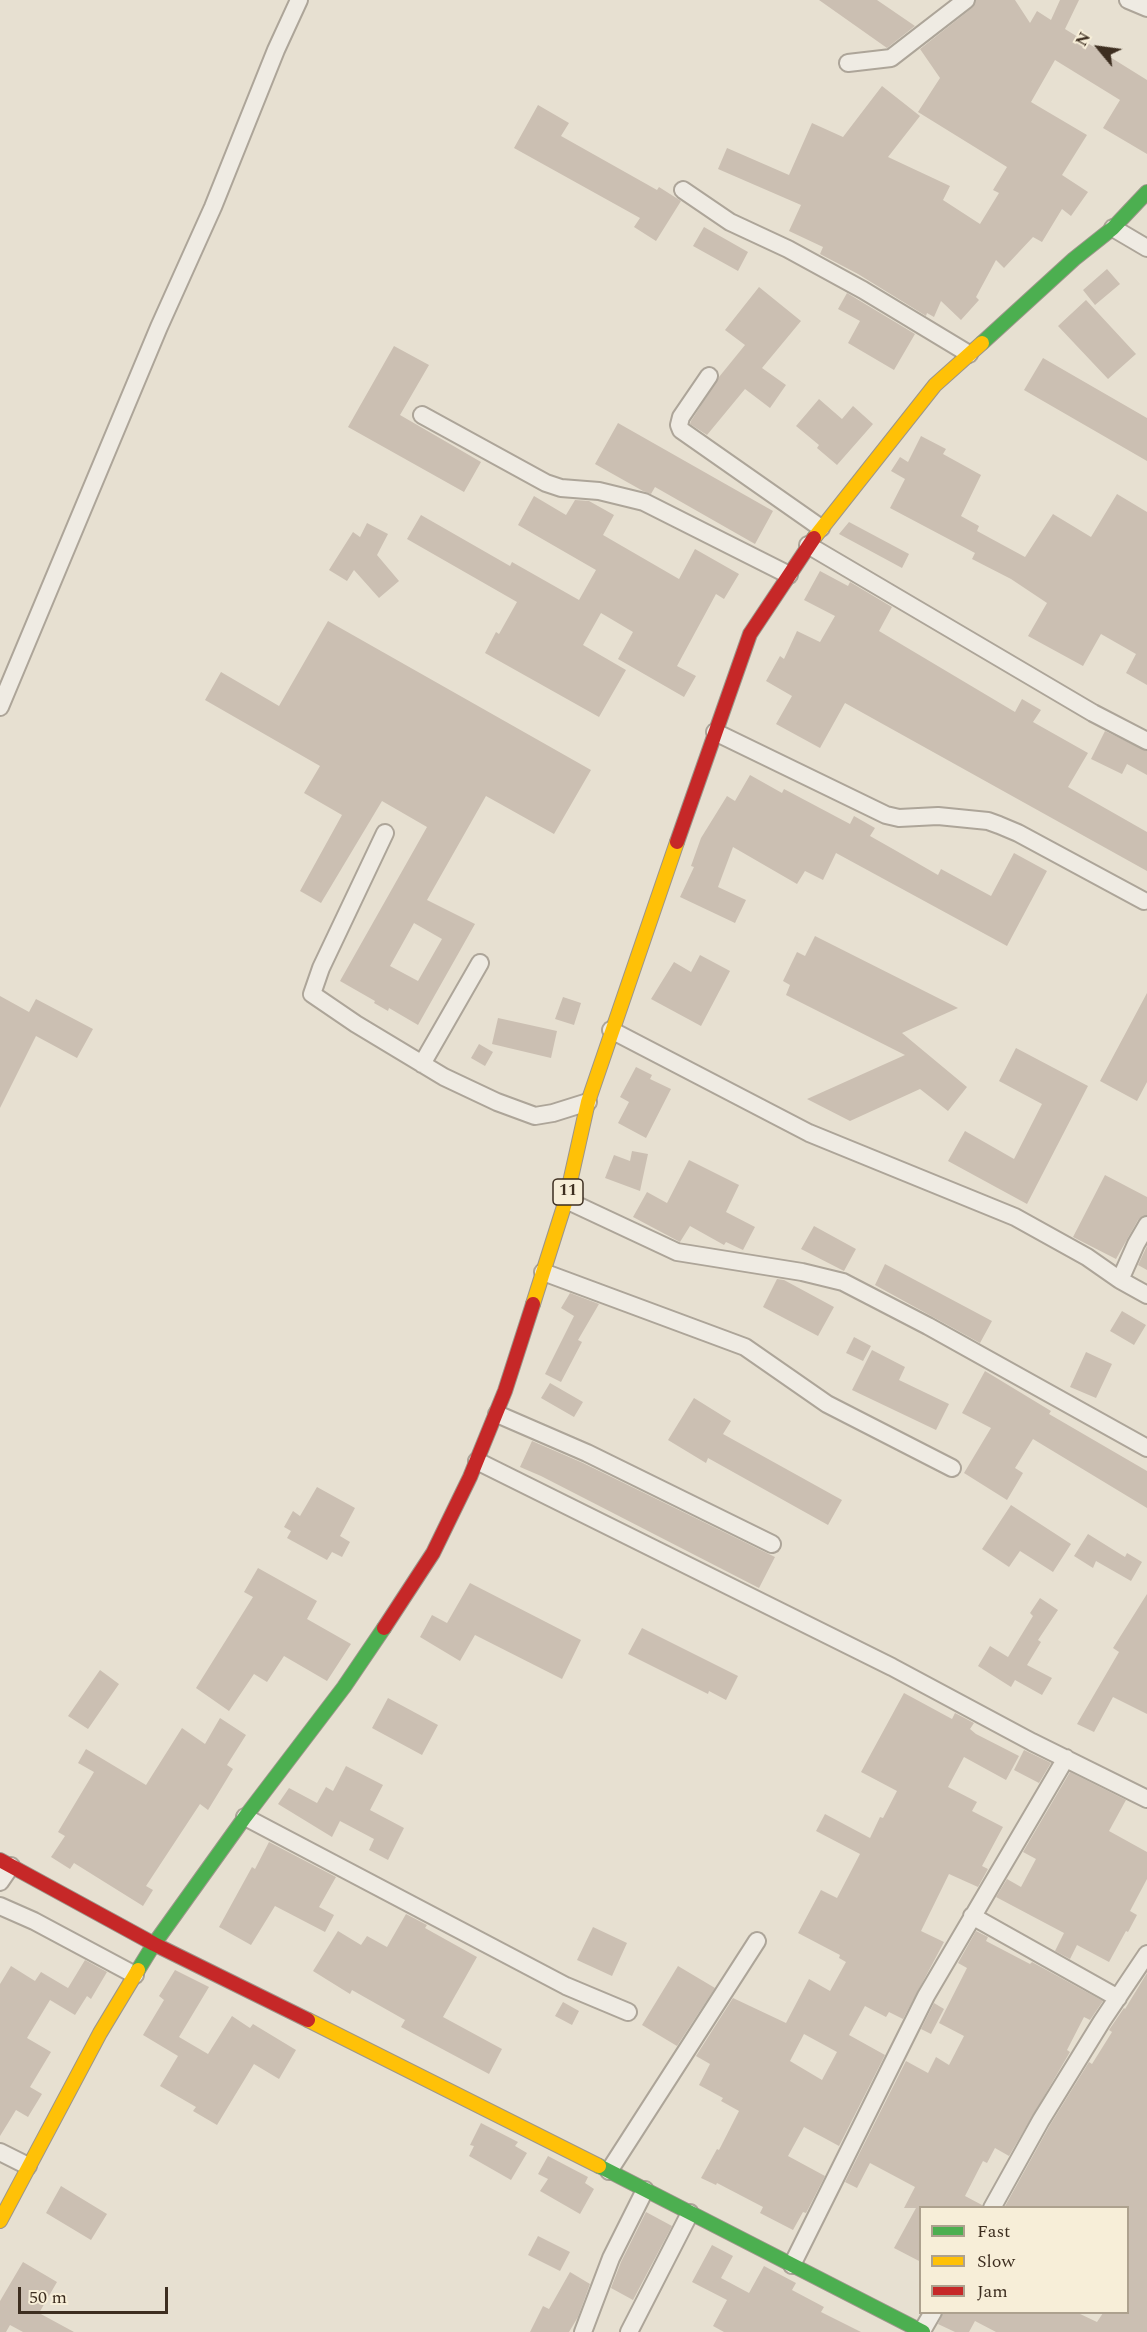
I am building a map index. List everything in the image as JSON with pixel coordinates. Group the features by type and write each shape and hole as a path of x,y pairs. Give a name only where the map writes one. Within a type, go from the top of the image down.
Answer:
{"main road":[{"name":"11","path":"0,2221 100,2032 154,1944 245,1817 344,1687 433,1553 477,1461 497,1414 566,1200 588,1102 610,1030 750,634 808,545 935,385 1074,259 1113,228 1147,192"},
{"path":"6,1863 154,1944 609,2171 923,2332"}],"street":[{"path":"0,707 299,0"},
{"path":"848,63 891,58 966,0"},
{"path":"1128,0 1147,8"},
{"path":"683,190 730,222 788,249 863,290 969,354"},
{"path":"1113,228 1147,248"},
{"path":"709,376 681,417 678,425 681,430 821,528"},
{"path":"422,415 546,483 561,488 599,491 644,502 789,575"},
{"path":"808,545 1094,713 1147,741"},
{"path":"715,732 886,816 899,818 938,816 988,821 999,825 1144,901"},
{"path":"385,833 321,968 312,994 422,1064 497,1102 535,1116 588,1102"},
{"path":"422,1064 480,963"},
{"path":"610,1030 809,1133 1015,1217 1087,1257 1147,1296"},
{"path":"566,1200 677,1252 802,1272 843,1282 928,1326 1147,1448"},
{"path":"1120,1280 1147,1225"},
{"path":"543,1272 745,1347 827,1404 952,1468"},
{"path":"497,1414 587,1453 772,1544"},
{"path":"477,1461 892,1667 1147,1799"},
{"path":"792,2265 926,1996 1066,1758"},
{"path":"245,1817 566,1986 628,2013"},
{"path":"0,1882 6,1863"},
{"path":"0,1906 34,1921 135,1975"},
{"path":"972,1917 1118,1998"},
{"path":"609,2171 757,1941"},
{"path":"993,2206 1041,2120 1147,1954"},
{"path":"0,2152 28,2166"},
{"path":"583,2332 611,2258 645,2190"},
{"path":"629,2332 690,2213"},
{"path":"923,2332 932,2314"}],"building":[{"path":"819,0 877,0 915,26 887,48"},
{"path":"976,0 1015,0 1030,23 1037,11 1051,20 1060,0 1079,0 1065,29 1147,80 1147,154 1103,128 1120,100 1055,60 1031,102 1087,135 1062,175 1088,192 1071,216 1062,209 1042,242 1033,237 1004,268 996,260 976,297 979,300 961,320 941,301 934,317 927,313 926,316 858,274 820,254 823,247 789,231 801,205 718,169 727,148 789,175 812,123 843,137 882,86 920,116 888,157 950,186 943,200 980,224 999,193 993,190 1007,167 918,112 940,78 920,49 972,8"},
{"path":"538,105 569,123 561,136 657,190 659,187 681,201 656,241 634,227 640,218 514,148"},
{"path":"704,227 748,252 738,271 693,246"},
{"path":"1107,269 1120,284 1095,305 1083,290"},
{"path":"759,287 801,321 762,368 786,385 770,408 745,389 707,435 690,424 691,421 719,377 745,345 725,330"},
{"path":"847,293 915,334 894,370 848,343 860,321 838,309"},
{"path":"1086,300 1136,354 1108,379 1058,326"},
{"path":"394,346 429,365 400,415 481,462 464,492 348,427"},
{"path":"1043,358 1147,418 1147,461 1024,390"},
{"path":"819,399 842,419 853,406 873,424 837,465 817,448 819,445 796,426"},
{"path":"618,423 773,511 755,544 655,487 651,494 643,491 595,464"},
{"path":"921,436 946,449 943,454 981,475 961,516 979,526 977,531 1025,557 1053,514 1091,537 1117,494 1147,512 1147,685 1126,673 1136,654 1101,634 1083,666 1028,636 1047,603 1011,579 972,559 975,553 890,508 905,479 891,471 900,457 908,462"},
{"path":"534,496 566,515 575,500 589,501 614,515 603,535 679,579 695,549 739,574 724,599 716,594 677,666 696,676 684,697 618,659 633,632 601,613 583,645 626,670 599,717 485,653 496,632 499,634 517,602 407,539 421,515 510,566 512,562 579,600 596,570 518,525"},
{"path":"849,522 909,554 902,568 839,534"},
{"path":"367,523 388,534 377,555 399,581 379,598 354,570 347,581 329,570 353,532 360,537"},
{"path":"820,571 848,586 850,582 892,607 879,631 1015,712 1022,699 1041,710 1033,722 1088,753 1068,787 1147,832 1147,871 845,703 820,748 776,724 792,696 766,681 780,656 784,659 797,631 820,642 835,616 804,600"},
{"path":"328,621 591,770 554,834 486,796 427,900 475,924 418,1025 389,1008 388,1011 340,981 427,827 382,801 321,903 300,891 342,815 304,793 320,766 205,700 221,672 279,706","holes":["414,923 442,939 418,981 390,966"]},
{"path":"1105,731 1147,751 1147,775 1127,764 1122,774 1091,759"},
{"path":"750,775 782,793 784,789 850,824 854,816 875,828 870,836 938,875 941,869 991,896 1014,853 1047,871 1007,946 836,853 823,880 805,871 797,884 733,847 718,887 746,900 735,923 680,897 694,867 691,866 701,838 727,796 735,801"},
{"path":"815,936 958,1008 902,1033 967,1087 948,1111 920,1089 850,1121 807,1099 905,1055 786,995 790,985 783,981 797,952 805,956"},
{"path":"700,955 730,971 701,1026 651,999 674,962 691,972"},
{"path":"1147,993 1147,1082 1137,1101 1100,1081"},
{"path":"0,996 29,1012 36,999 93,1029 77,1058 36,1036 0,1108"},
{"path":"563,997 581,1003 574,1025 555,1019"},
{"path":"498,1018 557,1031 551,1058 492,1044"},
{"path":"479,1044 493,1052 485,1066 471,1058"},
{"path":"1016,1048 1088,1086 1027,1204 948,1161 965,1131 1014,1159 1042,1104 999,1081"},
{"path":"636,1067 652,1075 650,1079 671,1089 646,1138 618,1123 629,1102 620,1097"},
{"path":"632,1151 648,1154 640,1191 605,1178 614,1155 630,1161"},
{"path":"689,1160 739,1185 726,1212 755,1227 743,1250 726,1242 724,1245 690,1226 680,1242 633,1217 647,1192 667,1203"},
{"path":"1105,1175 1147,1197 1147,1215 1138,1220 1116,1259 1073,1237"},
{"path":"814,1226 856,1249 844,1271 801,1249"},
{"path":"1147,1246 1147,1270 1138,1265"},
{"path":"885,1264 992,1321 980,1343 875,1285"},
{"path":"777,1279 784,1280 834,1307 818,1336 763,1307"},
{"path":"570,1293 599,1304 578,1340 582,1342 561,1382 545,1374 574,1316 561,1308"},
{"path":"1122,1311 1146,1325 1134,1345 1110,1331"},
{"path":"854,1337 871,1346 863,1361 846,1353"},
{"path":"872,1350 905,1367 899,1380 949,1404 936,1430 852,1390"},
{"path":"1086,1352 1112,1364 1096,1398 1070,1387"},
{"path":"985,1371 1051,1411 1049,1414 1147,1471 1147,1508 1033,1439 1015,1468 1023,1473 1007,1500 964,1473 991,1428 962,1413"},
{"path":"550,1383 583,1402 574,1417 541,1398"},
{"path":"694,1398 731,1421 723,1434 842,1500 828,1525 708,1458 706,1463 668,1440"},
{"path":"532,1441 583,1463 775,1557 759,1588 520,1467"},
{"path":"317,1487 355,1508 340,1536 350,1542 342,1557 332,1552 327,1560 287,1538 291,1531 284,1527 293,1511 300,1516"},
{"path":"1011,1505 1071,1544 1053,1572 1020,1551 1009,1567 982,1549"},
{"path":"1088,1534 1125,1557 1127,1553 1142,1562 1131,1581 1096,1561 1093,1568 1074,1556"},
{"path":"258,1568 317,1601 307,1619 351,1644 327,1681 284,1656 267,1682 254,1674 229,1711 196,1688 253,1597 244,1592"},
{"path":"470,1583 581,1640 562,1679 475,1635 460,1661 420,1637 432,1615 447,1623"},
{"path":"1147,1594 1147,1714 1113,1697 1094,1732 1077,1724 1119,1652 1113,1648"},
{"path":"1040,1598 1058,1610 1038,1640 1041,1642 1027,1665 1052,1678 1042,1695 1015,1680 1011,1687 978,1666 990,1646 1008,1657 1033,1616 1030,1613"},
{"path":"642,1628 738,1676 726,1700 709,1691 708,1694 628,1654"},
{"path":"100,1670 119,1684 88,1729 68,1716"},
{"path":"904,1693 952,1719 955,1713 974,1723 970,1729 976,1734 1019,1756 1006,1780 964,1757 948,1787 977,1802 972,1811 1003,1827 982,1866 988,1869 978,1887 949,1874 921,1931 944,1942 903,2019 889,2012 886,2017 865,2006 849,2035 885,2055 839,2146 804,2127 788,2156 825,2176 806,2213 803,2212 793,2230 760,2213 763,2207 717,2183 716,2185 701,2178 717,2149 719,2150 739,2111 721,2101 723,2098 699,2085 710,2064 696,2056 733,1998 786,2023 809,1979 830,1991 846,1962 839,1958 840,1955 798,1933 821,1890 837,1898 860,1854 816,1831 825,1814 870,1838 897,1791 861,1772","holes":["804,2034 837,2052 822,2080 790,2061"]},
{"path":"388,1698 438,1725 422,1755 372,1728"},
{"path":"220,1718 246,1735 227,1765 233,1769 208,1810 200,1804 146,1886 153,1890 143,1906 74,1863 70,1869 51,1857 65,1836 58,1832 94,1772 78,1763 86,1749 146,1785 182,1728 205,1744"},
{"path":"1024,1750 1051,1763 1039,1783 1014,1770"},
{"path":"346,1766 383,1785 370,1810 404,1828 388,1860 369,1850 374,1839 340,1821 332,1837 278,1804 289,1788 317,1803 326,1787 333,1791"},
{"path":"1070,1772 1126,1800 1109,1831 1147,1852 1147,1879 1130,1911 1137,1915 1109,1962 1077,1945 1070,1959 1055,1951 1064,1933 996,1897 1007,1879 1021,1887 1036,1859 1023,1852"},
{"path":"269,1842 336,1877 319,1907 334,1915 325,1932 275,1906 251,1945 219,1927 252,1867 255,1869"},
{"path":"406,1914 427,1925 425,1928 477,1957 443,2017 502,2049 489,2074 401,2027 405,2020 352,1990 350,1994 313,1971 338,1931 361,1945 367,1936 387,1947"},
{"path":"593,1927 627,1943 612,1976 577,1960"},
{"path":"976,1931 988,1937 986,1941 1030,1964 1032,1962 1103,2001 1090,2020 1084,2017 1067,2050 1070,2052 1009,2156 995,2148 987,2163 983,2161 965,2196 982,2206 919,2206 919,2261 894,2248 916,2208 904,2208 915,2187 870,2163 857,2188 845,2182 906,2061 928,2073 936,2057 949,2065 964,2036 939,2023 967,1968 958,1963"},
{"path":"85,1960 107,1972 91,1999 87,1996 75,2015 50,2000 27,2038 51,2052 30,2087 42,2094 28,2117 16,2110 0,2136 0,1984 11,1966 35,1981 41,1972 68,1988"},
{"path":"678,1966 715,1988 677,2046 642,2025"},
{"path":"175,1970 209,1987 179,2037 208,2054 232,2016 250,2028 253,2024 296,2050 279,2079 254,2064 217,2125 193,2111 196,2107 160,2086 178,2056 143,2035 164,2000 159,1996"},
{"path":"1147,1973 1147,2332 996,2332 975,2321 969,2332 955,2332 938,2324 943,2314 1080,2314 1097,2322 1102,2314 1129,2314 1129,2206 1005,2206 1050,2125 1089,2062 1092,2064 1112,2032 1109,2030"},
{"path":"563,2002 579,2011 572,2025 555,2016"},
{"path":"934,2003 944,2009 931,2034 921,2029"},
{"path":"481,2123 518,2142 515,2146 527,2153 511,2180 469,2156 474,2146 470,2145"},
{"path":"548,2156 588,2177 585,2183 594,2189 580,2214 540,2191 548,2179 538,2174"},
{"path":"61,2186 107,2214 91,2240 46,2213"},
{"path":"646,2212 672,2226 633,2300 611,2288"},
{"path":"538,2236 570,2252 560,2271 528,2255"},
{"path":"712,2245 733,2256 721,2278 749,2293 764,2266 796,2283 792,2290 824,2307 821,2312 861,2332 724,2332 713,2326 727,2300 692,2282"},
{"path":"23,2262 57,2282 39,2313 74,2332 23,2332 10,2325 6,2332 0,2332 0,2301"},
{"path":"570,2272 590,2284 578,2317 569,2332 530,2332 543,2306 549,2309"}],"traffic: fast":[{"path":"982,343 1074,259 1113,228 1147,192"},
{"path":"138,1970 245,1817 344,1687 384,1628"},
{"path":"599,2166 923,2332"}],"traffic: slow":[{"path":"814,538 935,385 982,343"},
{"path":"533,1304 566,1200 588,1102 677,842"},
{"path":"0,2221 100,2033 138,1970"},
{"path":"308,2020 599,2166"}],"traffic: jam":[{"path":"677,842 750,634 814,538"},
{"path":"384,1628 433,1553 470,1477 505,1391 533,1304"},
{"path":"0,1860 154,1944 308,2020"}]}
